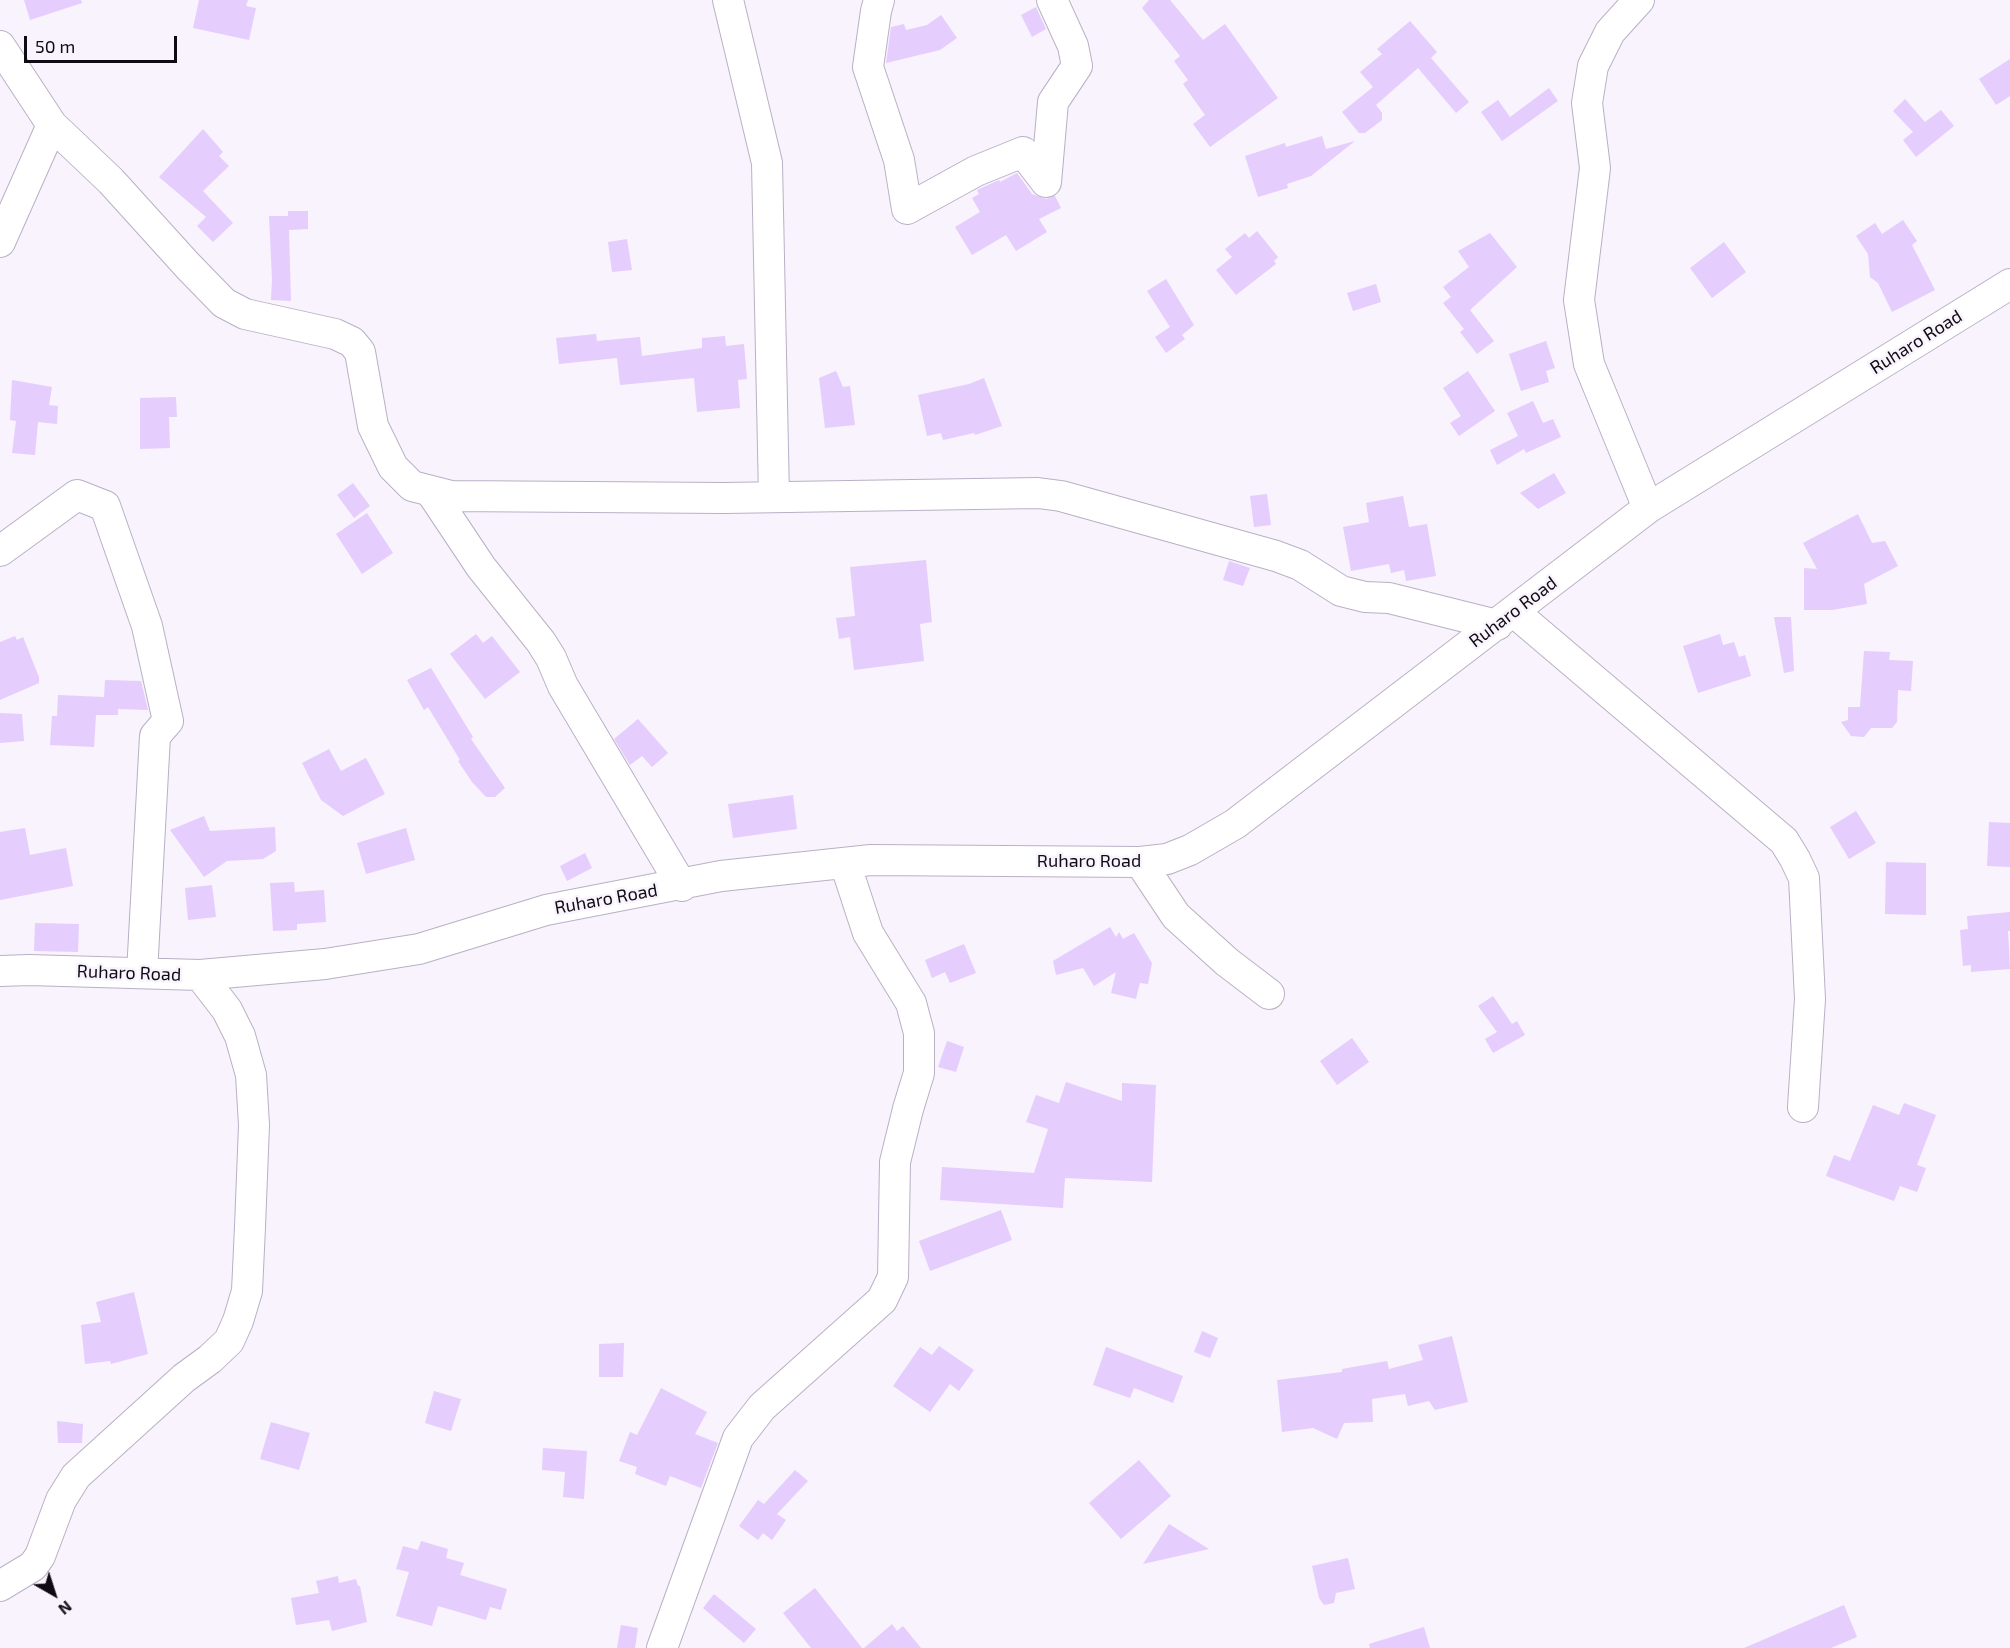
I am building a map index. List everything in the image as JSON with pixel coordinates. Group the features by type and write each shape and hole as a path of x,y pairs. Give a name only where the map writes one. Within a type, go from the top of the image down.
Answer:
{"street":[{"path":"728,0 767,163 774,497"},
{"path":"888,1 876,11 868,67 899,160 907,209 976,171 1023,152 1046,182 1053,102 1077,66 1073,46 1052,0"},
{"path":"1639,0 1610,32 1593,66 1587,103 1595,168 1579,300 1589,364 1648,508"},
{"path":"0,46 52,125 111,181 224,303 245,314 335,334 352,342 360,352 373,426 393,467 412,486 451,496 774,497 1038,493 1061,495 1276,556 1300,565 1341,591 1365,597 1389,598 1505,618 1784,841 1795,859 1804,878 1810,999 1803,1107"},
{"path":"0,242 52,125"},
{"name":"Ruharo Road","path":"0,971 200,975 325,964 392,955 430,946 546,910 682,886 722,876 871,860 1140,862 1167,859 1190,850 1235,824 1648,508 2010,284"},
{"path":"431,492 481,567 551,658 563,687 682,886"},
{"path":"0,551 77,495 105,506 147,626 168,722 155,736 142,974"},
{"path":"1140,862 1176,916 1227,962 1269,994"},
{"path":"663,1648 738,1438 762,1407 882,1300 893,1277 895,1162 919,1073 919,1033 911,1003 867,933 845,863"},
{"path":"0,1586 33,1566 40,1556 61,1500 76,1476 184,1378 210,1359 228,1341 238,1321 247,1291 254,1125 251,1075 240,1036 227,1010 200,975"}],"building":[{"path":"24,0 81,0 82,3 30,20"},
{"path":"199,0 248,0 246,6 256,8 249,40 193,28"},
{"path":"1149,0 1170,0 1203,40 1225,24 1278,98 1210,147 1193,124 1205,115 1183,84 1188,80 1174,61 1180,56 1142,8"},
{"path":"1036,7 1046,29 1032,37 1021,15"},
{"path":"941,15 957,38 940,50 886,63 891,27 904,24 906,30 927,25"},
{"path":"1410,21 1437,52 1431,58 1469,102 1456,113 1418,68 1376,105 1382,113 1382,120 1365,133 1359,133 1342,112 1373,87 1360,72 1382,54 1377,49"},
{"path":"2010,59 2010,96 1996,105 1979,79"},
{"path":"1549,88 1558,101 1502,141 1481,112 1498,100 1510,117"},
{"path":"1905,99 1925,122 1941,110 1954,126 1916,157 1903,140 1913,132 1893,111"},
{"path":"203,129 223,152 219,156 229,166 203,191 233,223 213,242 197,226 206,217 159,177"},
{"path":"1322,136 1326,149 1355,141 1311,176 1287,184 1288,188 1258,197 1245,156 1285,143 1286,147"},
{"path":"1017,173 1032,194 1046,199 1055,196 1061,208 1039,219 1047,232 1016,251 1006,235 972,255 955,227 980,212 972,198 979,194 977,190"},
{"path":"288,211 308,211 308,229 289,230 291,301 271,300 269,216 288,216"},
{"path":"1903,220 1917,241 1912,245 1935,290 1892,312 1878,283 1870,277 1868,254 1856,236 1875,223 1882,234"},
{"path":"1257,231 1278,257 1274,261 1276,264 1236,295 1216,270 1232,257 1225,249 1245,233 1249,238"},
{"path":"1490,233 1517,267 1470,310 1494,341 1477,354 1460,332 1464,329 1443,303 1451,297 1443,287 1469,267 1458,251"},
{"path":"627,239 632,270 612,272 608,242"},
{"path":"1724,242 1746,272 1712,298 1690,268"},
{"path":"1166,279 1194,325 1182,335 1185,339 1166,353 1155,337 1170,327 1147,291"},
{"path":"1376,284 1381,302 1353,311 1347,293"},
{"path":"596,334 597,341 640,337 642,356 702,348 702,338 725,336 726,346 744,344 747,379 738,380 740,408 697,412 694,378 620,385 617,358 559,364 556,338"},
{"path":"1546,341 1555,368 1546,371 1549,382 1521,391 1509,354"},
{"path":"836,371 843,387 850,386 855,425 825,428 819,378"},
{"path":"1468,371 1495,411 1459,436 1450,423 1461,416 1443,388"},
{"path":"984,378 1002,426 975,435 974,433 943,440 941,433 927,436 918,395 969,384"},
{"path":"12,380 52,387 49,405 58,406 57,424 38,422 35,455 12,453 16,421 10,420"},
{"path":"176,397 177,417 169,417 170,448 140,449 140,398"},
{"path":"1533,401 1543,423 1553,419 1561,437 1526,453 1524,449 1497,465 1490,450 1518,436 1507,413"},
{"path":"1554,473 1566,493 1538,509 1520,493"},
{"path":"353,483 370,506 354,518 337,495"},
{"path":"1267,494 1271,525 1254,527 1250,496"},
{"path":"1403,496 1409,527 1427,524 1436,576 1406,581 1404,570 1391,573 1389,564 1351,571 1343,527 1369,522 1366,503"},
{"path":"367,513 393,553 362,574 336,534"},
{"path":"1858,514 1872,543 1885,541 1898,566 1864,584 1867,604 1832,610 1804,610 1804,568 1817,569 1803,543"},
{"path":"926,560 932,622 920,624 924,661 854,670 850,637 839,639 836,618 855,616 850,567"},
{"path":"1229,561 1250,568 1243,586 1223,580"},
{"path":"1774,617 1791,617 1794,671 1784,673"},
{"path":"476,634 483,643 492,636 520,672 485,699 450,654"},
{"path":"1720,634 1723,645 1734,642 1739,657 1745,655 1751,676 1698,693 1683,646"},
{"path":"15,636 17,640 23,637 39,677 39,683 0,700 0,642"},
{"path":"1864,651 1890,652 1889,660 1913,661 1911,691 1898,690 1897,722 1892,728 1871,728 1864,737 1851,736 1841,722 1848,720 1848,707 1860,707"},
{"path":"431,668 473,737 471,739 505,788 495,797 486,797 472,782 428,707 424,710 407,680"},
{"path":"105,680 141,681 148,710 118,709 118,715 96,715 94,747 50,745 52,716 57,716 58,695 104,697"},
{"path":"0,713 22,714 24,741 0,743"},
{"path":"638,719 668,753 652,767 642,756 630,765 614,739"},
{"path":"329,749 341,771 366,758 385,794 343,816 321,800 302,763"},
{"path":"793,795 797,829 733,838 728,804"},
{"path":"1856,811 1876,843 1849,859 1830,827"},
{"path":"204,816 210,831 275,827 276,851 263,859 227,861 204,877 170,830"},
{"path":"1989,822 2010,823 2010,867 1987,866"},
{"path":"25,828 30,855 66,848 73,886 0,900 0,832"},
{"path":"406,828 415,860 366,874 357,843"},
{"path":"585,853 592,868 567,881 560,866"},
{"path":"1886,862 1926,863 1926,915 1885,914"},
{"path":"294,882 295,892 324,890 326,922 297,924 297,930 273,931 270,883"},
{"path":"212,885 216,917 188,920 185,888"},
{"path":"2010,912 2010,931 2008,931 2010,969 1971,972 1971,965 1963,966 1960,930 1968,929 1967,916"},
{"path":"35,923 79,924 78,952 34,951"},
{"path":"1110,927 1116,937 1119,932 1123,939 1134,933 1152,963 1148,984 1140,983 1136,999 1111,993 1116,972 1094,986 1083,968 1056,975 1053,961"},
{"path":"964,944 976,973 950,983 945,972 932,978 925,960"},
{"path":"1493,996 1512,1024 1517,1021 1525,1035 1493,1053 1485,1039 1497,1032 1478,1006"},
{"path":"1352,1038 1369,1062 1337,1085 1320,1061"},
{"path":"947,1041 964,1047 956,1072 938,1067"},
{"path":"1066,1082 1122,1101 1122,1083 1156,1085 1152,1182 1065,1178 1063,1208 940,1200 942,1167 1034,1173 1048,1129 1026,1122 1036,1095 1059,1103"},
{"path":"1904,1103 1936,1115 1917,1165 1926,1168 1917,1192 1900,1186 1894,1201 1826,1176 1834,1155 1850,1161 1873,1105 1899,1115"},
{"path":"1001,1210 1012,1240 930,1271 919,1241"},
{"path":"134,1292 148,1354 111,1364 110,1361 85,1364 81,1325 101,1322 96,1302"},
{"path":"1202,1331 1218,1338 1210,1358 1194,1352"},
{"path":"1452,1336 1468,1402 1435,1410 1429,1401 1408,1406 1405,1394 1372,1399 1373,1422 1344,1423 1337,1439 1313,1428 1282,1432 1277,1380 1342,1372 1342,1369 1387,1361 1389,1369 1423,1360 1418,1345"},
{"path":"624,1343 623,1377 599,1377 599,1344"},
{"path":"939,1346 974,1370 959,1391 950,1384 930,1412 893,1386 920,1347 932,1355"},
{"path":"1106,1347 1183,1376 1173,1403 1134,1388 1130,1398 1093,1385"},
{"path":"661,1388 707,1412 695,1434 718,1443 701,1488 670,1476 666,1486 635,1474 637,1467 619,1461 630,1432 637,1435"},
{"path":"434,1391 461,1399 451,1431 425,1423"},
{"path":"57,1421 83,1424 82,1443 58,1443"},
{"path":"271,1422 310,1433 299,1470 260,1459"},
{"path":"543,1448 587,1451 584,1499 563,1497 565,1472 542,1470"},
{"path":"1139,1460 1171,1496 1121,1539 1089,1503"},
{"path":"795,1470 808,1481 777,1514 786,1520 772,1540 763,1533 758,1540 739,1526 758,1500 764,1504"},
{"path":"1169,1524 1209,1549 1143,1564"},
{"path":"421,1541 448,1549 446,1558 464,1563 460,1575 507,1589 501,1610 490,1607 486,1620 438,1606 432,1626 396,1616 409,1572 396,1569 403,1546 418,1550"},
{"path":"1348,1558 1355,1589 1336,1593 1334,1603 1324,1605 1319,1598 1312,1566"},
{"path":"338,1576 339,1583 356,1579 360,1586 367,1622 332,1631 329,1620 296,1625 291,1598 319,1593 316,1581"},
{"path":"815,1588 862,1648 811,1648 783,1613"},
{"path":"714,1594 756,1629 744,1643 703,1608"},
{"path":"1844,1605 1857,1637 1831,1648 1744,1648"},
{"path":"892,1624 897,1631 903,1626 921,1648 864,1648"},
{"path":"621,1625 638,1628 635,1648 617,1648"},
{"path":"1424,1627 1430,1648 1370,1648 1369,1644"}]}
